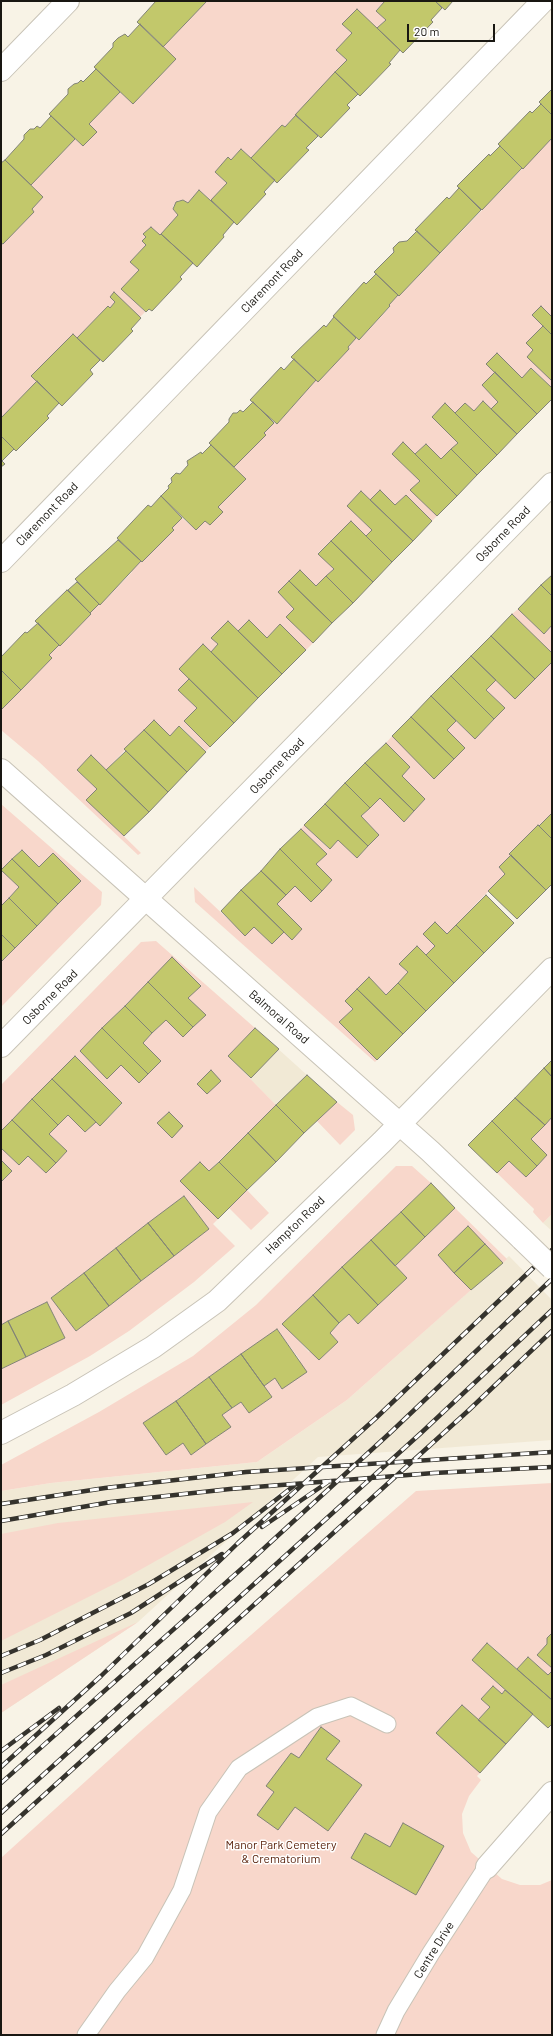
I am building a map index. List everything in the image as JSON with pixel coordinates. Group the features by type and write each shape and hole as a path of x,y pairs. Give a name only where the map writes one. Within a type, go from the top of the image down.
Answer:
{"street":[{"path":"1,70 68,1"},
{"name":"Claremont Road","path":"1,561 544,1"},
{"name":"Osborne Road","path":"1,1046 552,484"},
{"name":"Balmoral Road","path":"1,770 400,1124 552,1268"},
{"name":"Hampton Road","path":"1,1433 73,1395 154,1347 217,1301 400,1124 552,969"},
{"path":"487,1867 552,1793"}],"lane":[{"path":"86,2035 117,1991 145,1957 182,1890 208,1812 239,1768 317,1717 351,1706 387,1724"},
{"name":"Centre Drive","path":"385,2035 396,2011 431,1953 487,1867"}],"shaded area":[{"path":"255,1028 307,1075 276,1105 228,1056"},
{"path":"552,1214 552,1231 543,1223"},
{"path":"509,1256 552,1300 552,1440 318,1457 138,1622 1,1713 1,1491 51,1483 257,1462 347,1400"}],"green space":[{"path":"207,1 385,1 376,10 386,20 377,28 342,24 352,33 336,50 347,60 285,127 282,125 251,158 241,149 231,160 228,158 215,172 227,183 211,200 199,190 188,203 183,200 179,200 173,206 173,209 178,215 160,235 151,227 144,234 146,237 146,245 130,262 139,270 122,289 145,312 140,317 114,293 110,297 115,302 110,308 108,306 77,338 73,334 32,376 37,381 1,418 1,243 3,244 34,212 32,209 43,197 31,185 75,139 83,146 97,132 89,124 120,92 133,104 176,59 163,47"},
{"path":"552,138 552,317 541,306 543,326 526,343 533,350 552,381 552,388 532,368 522,378 497,353 486,364 495,372 482,385 498,402 491,409 483,401 474,411 465,403 455,413 445,404 432,417 458,443 441,459 426,444 415,454 403,443 392,454 420,481 411,490 437,516 432,521 406,495 395,505 380,490 370,500 361,491 347,506 372,530 366,536 351,521 318,553 334,569 316,586 300,571 278,592 294,609 286,617 313,643 306,650 280,624 267,638 249,620 238,631 228,621 211,638 218,644 211,652 203,644 189,679 178,690 197,708 184,721 210,747 206,751 180,726 170,736 154,720 106,770 91,755 77,770 97,789 87,800 141,853 138,855 38,761 1,730 1,710 52,658 49,655 59,645 60,646 91,614 90,613 99,604 100,605 132,572 131,571 174,530 172,528 182,518 196,530 205,521 210,525 223,512 218,507 246,479 234,467 265,435 264,433 274,423 277,424 316,380 318,382 349,349 348,347 356,338 359,340 390,307 389,305 398,295 399,296"},
{"path":"518,609 544,634 552,625 552,653 512,614"},
{"path":"552,662 552,813 509,853 511,855 499,867 505,874 447,934 435,922 423,934 435,946 426,955 417,946 399,964 408,972 386,995 369,977 353,1009 339,1022 377,1060 375,1062 195,902 194,887 245,935 254,927 272,944 284,932 292,940 302,929 277,904 295,886 311,902 332,880 316,864 327,854 301,829 304,825 329,849 338,840 357,858 379,835 361,816 380,798 404,822 425,799 402,776 410,767 386,743 392,736 435,778 465,748 447,730 456,721 475,739 505,708 486,690 496,680 515,699"},
{"path":"1,804 102,892 101,905 1,1007 1,962 81,881 53,853 39,867 21,850 1,870"},
{"path":"1,870 19,887 1,906"},
{"path":"156,941 255,1028 228,1056 276,1105 209,1171 200,1162 180,1181 218,1219 213,1224 235,1246 194,1282 129,1331 90,1356 1,1405 1,1369 65,1338 47,1302 1,1325 1,1182 12,1171 1,1160 1,1148 19,1165 28,1156 46,1173 67,1151 49,1134 68,1115 85,1132 96,1122 100,1126 122,1104 101,1082 1,1131 1,1085 141,942","holes":["172,958 201,985 188,998 205,1015 183,1037 166,1020 152,1033 143,1043 161,1061 139,1083 121,1065 107,1078 80,1051","184,1196 209,1229 76,1331 51,1298"]},
{"path":"337,1102 353,1115 355,1130 340,1145 317,1121"},
{"path":"552,1117 552,1214 543,1223 533,1212 534,1209 497,1173 509,1161 526,1177 547,1155 531,1139"},
{"path":"396,1166 412,1166 431,1183 283,1324 309,1352 310,1351 319,1360 338,1342 330,1333 349,1314 358,1324 406,1278 395,1266 455,1208 507,1259 503,1263 467,1227 438,1255 471,1290 347,1400 257,1462 51,1483 1,1491 1,1465 99,1412 193,1356 256,1305","holes":["277,1329 300,1360 282,1388 275,1378 264,1386 272,1397 249,1413 241,1402 222,1415 230,1427 191,1455 183,1443 166,1455 144,1423"]},
{"path":"247,1190 269,1213 251,1230 229,1208"},
{"name":"Manor Park Cemetery & Crematorium","path":"552,1483 552,1633 547,1644 537,1655 552,1668 552,1671 548,1675 528,1657 517,1669 488,1643 472,1660 505,1690 502,1694 493,1686 481,1699 490,1707 478,1720 480,1773 477,1776 481,1780 469,1796 462,1814 463,1833 471,1852 502,1879 520,1885 540,1885 552,1880 552,2035 1,2035 1,1858 141,1731 416,1491"},
{"path":"253,1502 225,1522 122,1580 1,1641 1,1534 58,1523"},
{"path":"138,1622 1,1713 1,1685"}],"building":[{"path":"156,1 207,1 163,47 137,22"},
{"path":"385,1 435,1 442,8 431,20 433,22 403,53 377,28 386,20 376,11"},
{"path":"435,1 453,1 445,10"},
{"path":"357,9 400,50 389,63 391,64 360,96 335,72 347,60 336,50 352,33 342,24"},
{"path":"140,24 176,59 133,104 94,67 113,47 113,43 118,38 125,34 128,37"},
{"path":"96,69 120,92 89,124 97,132 83,146 49,114 68,94 68,89 81,80 83,82"},
{"path":"335,72 358,94 347,105 350,108 321,138 295,115"},
{"path":"552,89 552,115 539,102"},
{"path":"541,104 552,115 552,138 523,169 498,144 530,111 532,113"},
{"path":"296,115 318,136 306,148 309,150 277,183 251,158 282,125 285,127"},
{"path":"51,116 75,139 31,185 5,160 24,139 24,135 30,129 34,129 37,126 40,128"},
{"path":"500,146 522,168 482,210 457,186 489,154 490,156"},
{"path":"241,149 275,180 264,192 266,194 237,225 211,200 227,183 215,172 228,157 231,160"},
{"path":"5,160 43,197 32,209 34,212 3,244 1,243 1,163"},
{"path":"459,188 481,210 440,253 415,230 447,197 449,199"},
{"path":"199,190 234,222 223,235 224,237 197,267 161,234 178,215 173,209 176,202 183,200 188,203"},
{"path":"151,227 193,263 180,277 182,279 152,311 149,309 146,312 121,289 139,270 130,262 146,245 142,241 146,237 143,234"},
{"path":"417,231 440,253 399,296 374,272 394,252 393,248 399,242 407,241"},
{"path":"376,274 398,295 359,340 333,316 364,282 366,284"},
{"path":"114,292 141,318 131,329 133,331 103,362 77,338 108,306 110,308 115,302 110,297"},
{"path":"541,306 552,317 552,335 532,315"},
{"path":"334,317 356,338 348,347 349,349 318,382 291,357 324,325 326,327"},
{"path":"543,326 552,335 552,381 527,357 533,350 526,343"},
{"path":"73,334 100,360 90,370 93,374 62,406 31,376"},
{"path":"497,353 522,378 531,368 552,388 552,399 537,414 486,364"},
{"path":"294,359 316,380 277,424 250,400 281,367 284,370"},
{"path":"495,372 537,414 517,434 491,409 498,402 482,385"},
{"path":"37,381 59,403 47,416 49,418 16,451 1,436 1,418"},
{"path":"483,401 517,434 497,455 455,413 465,403 474,411"},
{"path":"253,402 274,423 264,433 266,435 234,467 209,443 229,422 229,419 233,413 237,413 240,410 243,412"},
{"path":"445,403 497,455 477,475 451,449 458,443 432,417"},
{"path":"1,436 14,449 2,461 5,464 1,467"},
{"path":"403,442 457,496 437,516 410,490 420,481 392,454"},
{"path":"426,444 441,459 451,449 477,475 457,496 415,454"},
{"path":"211,445 246,479 218,507 223,512 210,525 205,521 196,530 161,496 169,488 168,486 172,482 171,478 176,473 180,474 188,465 187,461 201,452 202,454"},
{"path":"380,490 395,505 406,495 432,521 413,541 370,500"},
{"path":"361,491 413,541 392,562 366,536 372,530 347,506"},
{"path":"161,496 182,518 172,528 174,530 142,562 117,538 148,505 151,507"},
{"path":"351,521 392,562 373,582 331,541"},
{"path":"118,540 141,561 100,605 75,579"},
{"path":"331,541 373,582 353,603 326,576 334,569 318,554"},
{"path":"300,570 316,586 326,576 353,603 332,623 289,581"},
{"path":"552,575 552,596 541,585"},
{"path":"289,581 332,623 313,643 286,617 294,609 278,592"},
{"path":"77,582 99,604 90,613 68,590"},
{"path":"541,585 552,596 552,625 544,634 518,609"},
{"path":"67,590 91,614 60,646 35,621"},
{"path":"512,614 552,653 552,662 535,679 491,636"},
{"path":"249,620 267,638 280,624 306,650 282,674 238,631"},
{"path":"228,621 282,674 258,698 211,652 218,644 211,638"},
{"path":"38,623 59,645 49,655 52,658 21,690 1,670 1,657 25,632 27,633"},
{"path":"491,636 535,679 515,699 471,656"},
{"path":"203,644 258,698 234,723 179,669"},
{"path":"471,656 496,680 486,690 505,708 494,719 451,676"},
{"path":"1,670 21,690 1,710"},
{"path":"451,676 494,719 475,739 431,696"},
{"path":"189,679 234,723 210,747 184,721 197,708 178,690"},
{"path":"431,696 456,721 447,730 465,748 454,759 411,717"},
{"path":"411,717 454,759 434,779 392,736"},
{"path":"154,720 170,736 179,726 206,752 187,772 144,730"},
{"path":"144,730 187,772 168,792 124,749"},
{"path":"386,743 410,767 402,776 425,799 414,811 365,763"},
{"path":"126,751 168,792 149,812 106,770"},
{"path":"91,755 149,812 124,836 86,800 97,789 77,770"},
{"path":"365,763 414,811 404,822 380,798 370,808 345,783"},
{"path":"345,783 370,808 361,816 379,835 368,846 325,804"},
{"path":"325,804 368,846 357,858 338,840 330,849 304,825"},
{"path":"552,813 552,839 539,826"},
{"path":"538,825 552,839 552,884 546,890 509,854"},
{"path":"301,829 327,854 316,864 332,880 322,891 280,849"},
{"path":"280,849 322,891 311,902 295,886 286,895 261,871"},
{"path":"22,850 39,867 53,853 81,881 58,904 12,859"},
{"path":"511,855 546,890 517,919 488,891 505,874 499,867"},
{"path":"12,859 58,904 37,926 9,898 19,887 1,870"},
{"path":"261,871 286,895 277,904 302,929 292,940 241,890"},
{"path":"241,890 284,932 272,944 254,927 245,936 221,911"},
{"path":"486,895 514,923 484,953 456,925"},
{"path":"9,898 37,926 15,948 1,934 1,906"},
{"path":"435,922 447,934 456,925 484,953 454,983 426,955 435,946 423,934"},
{"path":"1,934 15,948 1,962"},
{"path":"417,946 454,983 426,1011 398,983 408,972 399,964"},
{"path":"172,957 201,986 188,998 206,1015 193,1027 148,982"},
{"path":"369,977 386,995 398,983 426,1011 403,1034 357,989"},
{"path":"148,982 193,1027 183,1037 166,1020 152,1033 125,1006"},
{"path":"357,989 403,1034 377,1060 339,1022 353,1009 345,1001"},
{"path":"125,1006 152,1033 143,1043 161,1061 148,1074 102,1028"},
{"path":"102,1028 148,1074 139,1083 121,1065 107,1079 80,1051"},
{"path":"255,1028 279,1049 251,1078 228,1056"},
{"path":"75,1056 122,1103 100,1126 52,1079"},
{"path":"552,1060 552,1077 544,1068"},
{"path":"544,1068 552,1077 552,1117 545,1125 515,1098"},
{"path":"211,1070 221,1081 207,1094 197,1084"},
{"path":"307,1075 337,1102 304,1133 276,1105"},
{"path":"52,1079 96,1122 85,1132 68,1115 58,1125 32,1099"},
{"path":"515,1098 545,1125 531,1139 547,1155 537,1166 492,1121"},
{"path":"32,1099 58,1125 49,1134 67,1151 56,1163 12,1120"},
{"path":"276,1105 304,1133 276,1162 248,1133"},
{"path":"169,1112 183,1126 172,1138 157,1123"},
{"path":"12,1120 56,1163 46,1173 28,1156 19,1165 1,1148 1,1131"},
{"path":"492,1121 537,1166 526,1177 509,1161 497,1173 468,1145"},
{"path":"248,1133 276,1162 247,1190 219,1162"},
{"path":"1,1160 12,1171 1,1182"},
{"path":"200,1162 209,1171 219,1162 247,1190 218,1219 180,1181"},
{"path":"431,1183 455,1208 425,1237 401,1212"},
{"path":"184,1196 209,1229 174,1256 148,1223"},
{"path":"401,1212 425,1237 395,1266 371,1240"},
{"path":"148,1223 174,1256 141,1281 116,1248"},
{"path":"468,1226 485,1244 454,1273 438,1255"},
{"path":"371,1240 407,1278 378,1305 342,1267"},
{"path":"485,1244 503,1263 471,1290 454,1273"},
{"path":"116,1248 141,1281 109,1306 84,1273"},
{"path":"342,1267 378,1305 358,1324 349,1314 339,1323 313,1295"},
{"path":"84,1273 109,1306 76,1331 51,1298"},
{"path":"313,1295 339,1323 330,1333 338,1342 319,1360 282,1324"},
{"path":"47,1302 65,1338 26,1357 8,1321"},
{"path":"8,1321 26,1357 1,1369 1,1325"},
{"path":"277,1329 307,1372 282,1389 275,1378 264,1386 241,1354"},
{"path":"241,1354 272,1397 249,1413 241,1402 232,1408 209,1377"},
{"path":"209,1377 232,1408 222,1415 231,1427 206,1444 176,1401"},
{"path":"176,1401 206,1444 191,1455 183,1443 166,1455 143,1423"},
{"path":"552,1633 552,1668 537,1655 547,1644 547,1638"},
{"path":"487,1643 552,1700 552,1724 548,1728 472,1660"},
{"path":"528,1657 548,1675 552,1671 552,1700 517,1669"},
{"path":"493,1686 502,1694 505,1690 533,1714 506,1744 478,1720 490,1707 481,1699"},
{"path":"462,1705 506,1744 480,1773 436,1733"},
{"path":"321,1727 340,1741 326,1759 362,1785 328,1831 295,1807 278,1830 257,1815 274,1792 266,1786 291,1753 299,1758"},
{"path":"403,1823 444,1846 416,1895 351,1858 365,1833 390,1847"}],"railway":[{"path":"1,1767 101,1676 238,1543 376,1418 552,1250"},
{"path":"1,1783 248,1563 391,1432 552,1279"},
{"path":"1,1813 421,1433 552,1310"},
{"path":"1,1834 469,1410 552,1331"},
{"path":"1,1504 105,1488 246,1472 552,1452"},
{"path":"1,1521 111,1502 230,1489 434,1473 552,1467"},
{"path":"262,1527 328,1482"},
{"path":"1,1656 40,1640 149,1584 233,1533 295,1485"},
{"path":"1,1673 46,1655 131,1613 222,1554"},
{"path":"1,1751 59,1708"}]}
